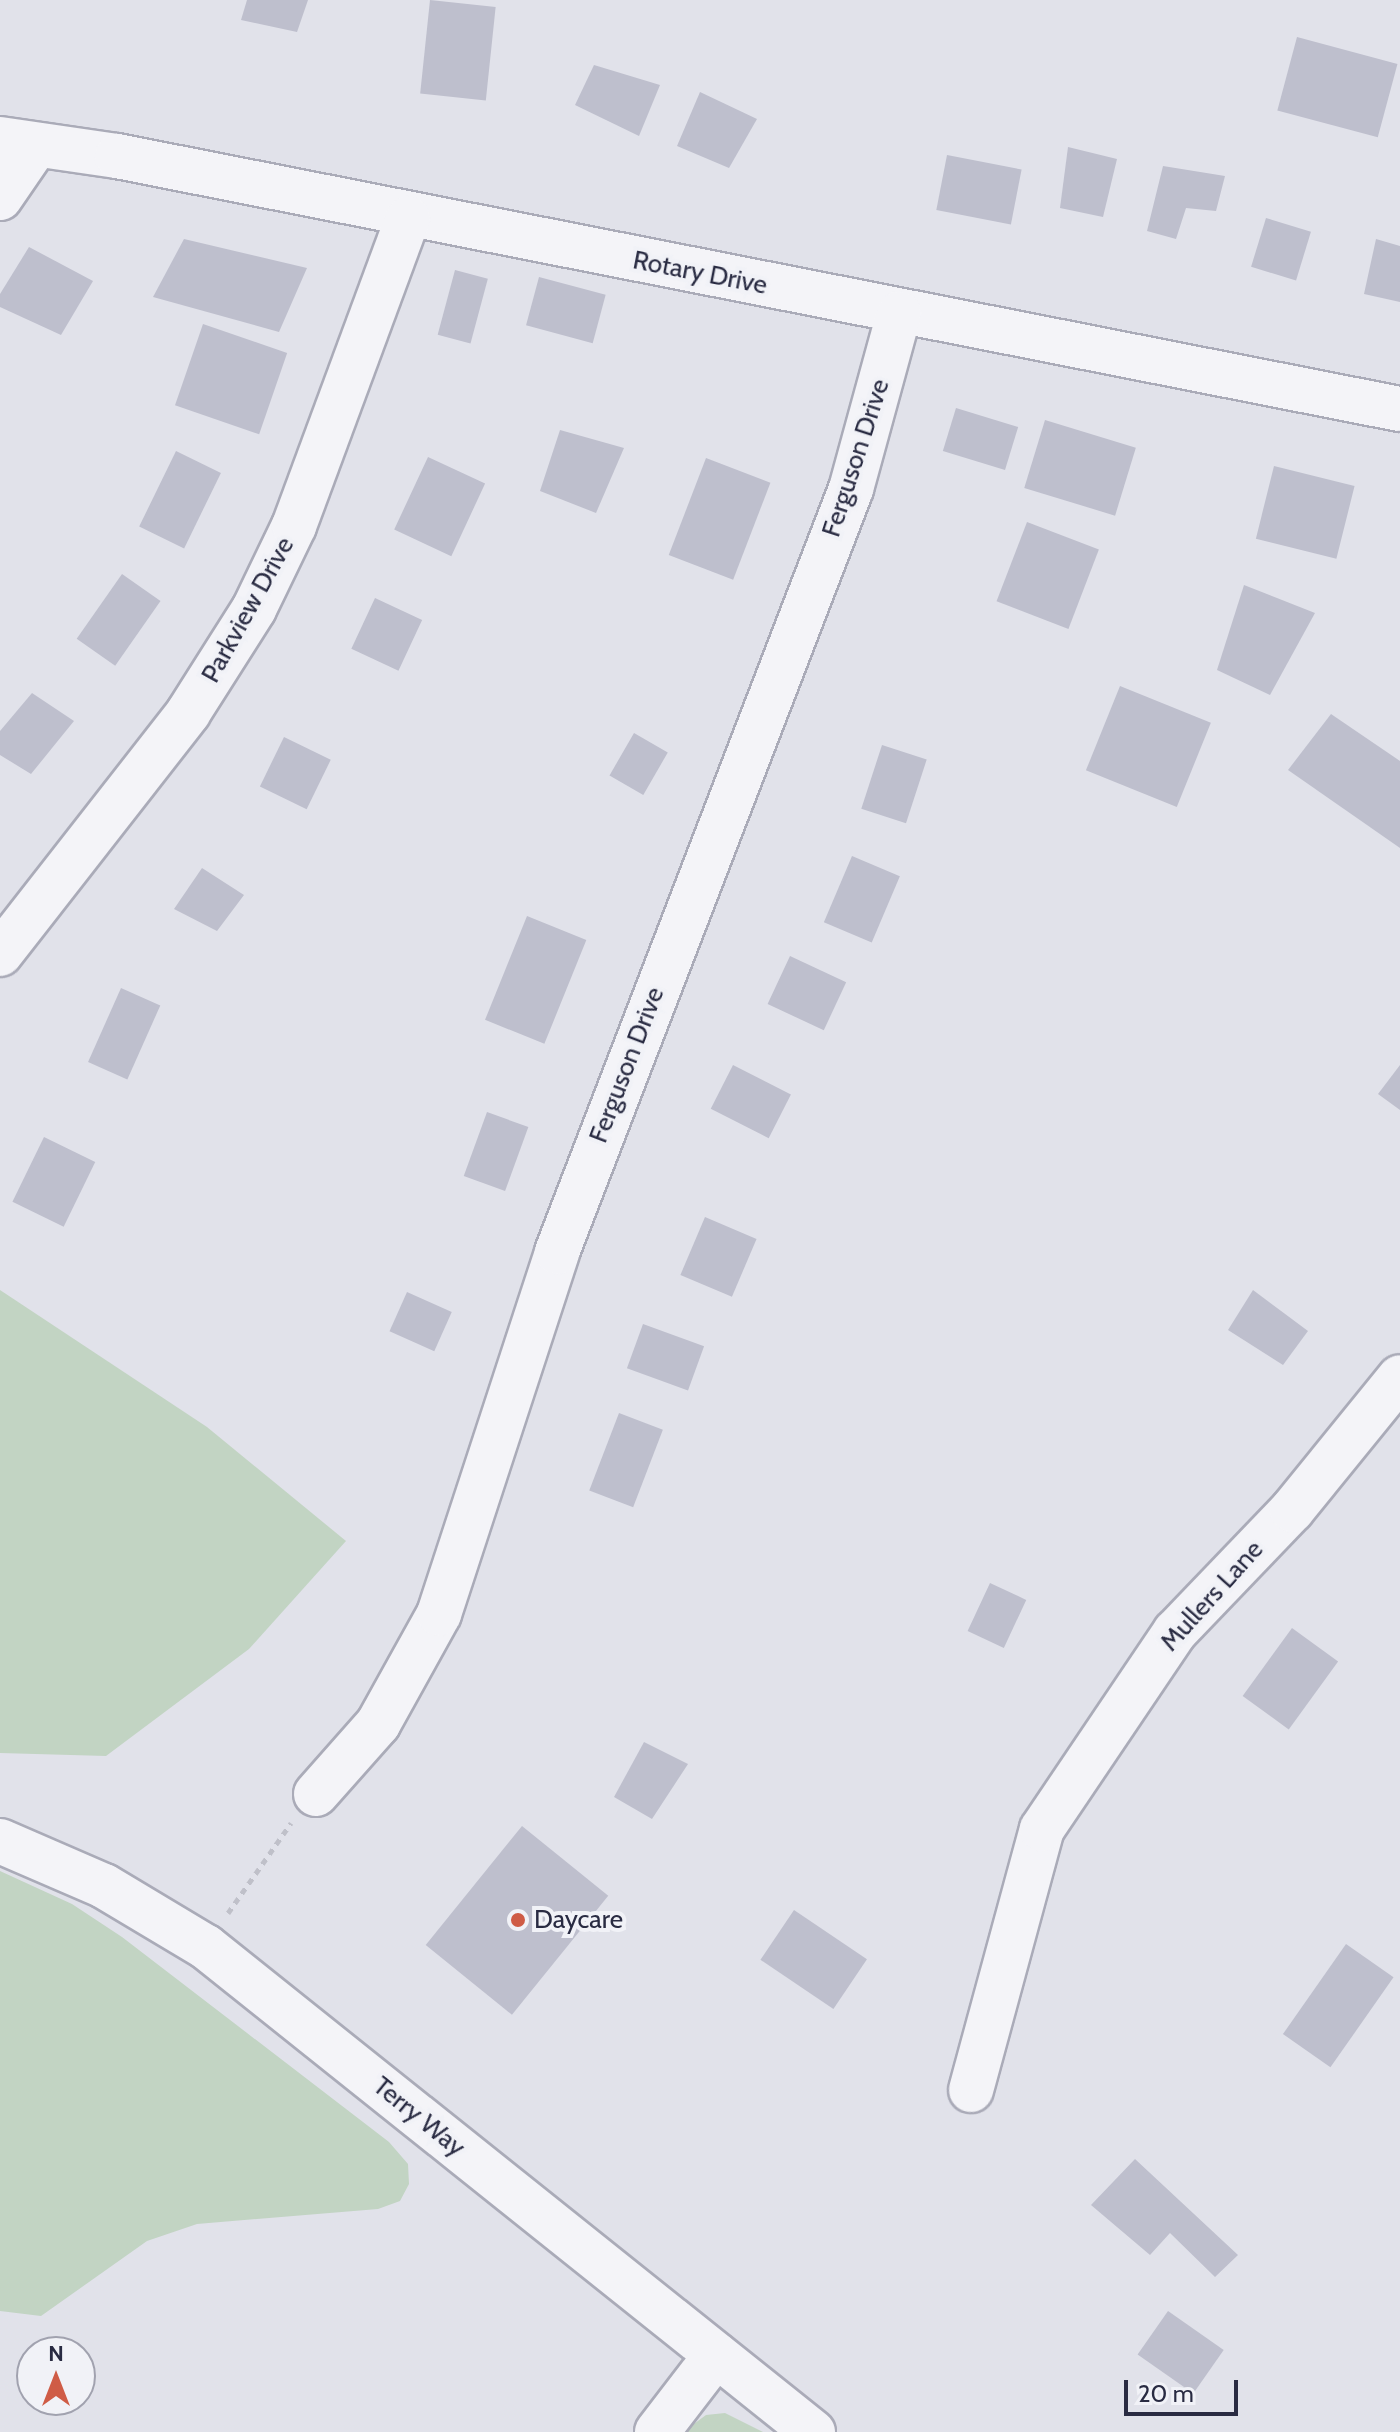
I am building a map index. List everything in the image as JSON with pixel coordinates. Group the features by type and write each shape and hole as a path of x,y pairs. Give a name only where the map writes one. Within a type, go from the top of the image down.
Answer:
{"street":[{"path":"0,198 18,143"},
{"name":"Rotary Drive","path":"18,143 117,156 408,218 1400,409"},
{"name":"Parkview Drive","path":"0,954 188,713 254,609 294,526 408,218"},
{"name":"Ferguson Drive","path":"316,1794 378,1724 439,1614 557,1252 851,489 899,313"},
{"name":"Mullers Lane","path":"971,2090 1042,1829 1175,1632 1292,1510 1400,1377"},
{"name":"Terry Way","path":"0,1841 104,1886 206,1947 813,2432"},
{"path":"657,2432 716,2355"}],"path":[{"path":"206,1947 268,1852 316,1794"}],"green space":[{"path":"0,1290 207,1427 346,1541 249,1649 106,1756 0,1753"},
{"path":"0,1871 72,1904 122,1937 389,2142 408,2164 409,2184 400,2201 378,2209 197,2224 147,2241 41,2316 0,2311"},
{"path":"725,2413 763,2432 683,2432 706,2415"}],"building":[{"path":"247,0 308,0 297,32 241,20"},
{"path":"430,0 496,7 486,100 420,93"},
{"path":"1297,37 1397,64 1378,137 1277,110"},
{"path":"594,65 660,85 639,136 575,105"},
{"path":"700,92 757,119 729,168 677,146"},
{"path":"1068,147 1117,159 1103,217 1060,208"},
{"path":"947,155 1022,170 1011,224 936,210"},
{"path":"1163,166 1225,176 1216,211 1186,208 1176,239 1147,231"},
{"path":"1266,218 1311,232 1296,281 1251,267"},
{"path":"184,239 307,268 279,332 153,297"},
{"path":"1376,239 1400,246 1400,302 1364,294"},
{"path":"29,247 93,281 61,335 0,307 0,294"},
{"path":"455,270 488,279 471,344 438,335"},
{"path":"539,277 606,295 593,343 526,325"},
{"path":"203,324 287,353 259,434 175,405"},
{"path":"956,408 1018,427 1005,470 943,451"},
{"path":"1045,420 1136,448 1115,516 1024,488"},
{"path":"560,430 624,448 596,513 540,491"},
{"path":"176,451 221,473 184,548 139,526"},
{"path":"428,457 485,484 451,556 394,530"},
{"path":"706,458 770,483 733,580 669,555"},
{"path":"1274,466 1355,486 1336,559 1256,539"},
{"path":"1027,522 1099,550 1068,629 997,601"},
{"path":"122,574 161,601 115,666 77,639"},
{"path":"1244,585 1315,613 1270,695 1217,670"},
{"path":"375,598 422,620 398,671 351,649"},
{"path":"1120,686 1211,723 1177,807 1086,770"},
{"path":"32,693 74,721 31,774 0,755 0,731"},
{"path":"1331,714 1400,761 1400,848 1288,770"},
{"path":"634,733 668,752 643,795 610,775"},
{"path":"284,737 331,760 307,809 260,786"},
{"path":"882,745 927,760 906,823 861,809"},
{"path":"852,856 900,876 872,943 824,922"},
{"path":"202,868 244,895 217,931 174,909"},
{"path":"527,916 586,940 544,1044 485,1020"},
{"path":"790,956 846,982 824,1030 768,1004"},
{"path":"121,988 160,1005 127,1079 88,1062"},
{"path":"733,1065 791,1095 769,1138 711,1109"},
{"path":"1400,1065 1400,1110 1378,1094"},
{"path":"487,1112 528,1127 505,1191 464,1176"},
{"path":"44,1137 95,1162 64,1227 12,1202"},
{"path":"705,1217 757,1239 732,1297 680,1275"},
{"path":"1253,1290 1308,1331 1283,1365 1228,1330"},
{"path":"407,1292 452,1312 434,1351 390,1331"},
{"path":"643,1324 704,1346 688,1390 627,1368"},
{"path":"619,1413 663,1430 633,1507 589,1490"},
{"path":"990,1583 1026,1600 1004,1648 968,1631"},
{"path":"1292,1628 1338,1662 1289,1729 1243,1696"},
{"path":"644,1742 688,1764 652,1819 614,1797"},
{"name":"Daycare","path":"522,1826 608,1896 512,2015 426,1945"},
{"path":"794,1910 867,1959 833,2009 760,1960"},
{"path":"1346,1944 1394,1977 1330,2067 1283,2034"},
{"path":"1135,2159 1238,2255 1215,2277 1170,2233 1150,2255 1091,2205"},
{"path":"1168,2311 1224,2350 1193,2393 1138,2354"}],"place":[{"name":"Daycare","path":"518,1920"}]}
